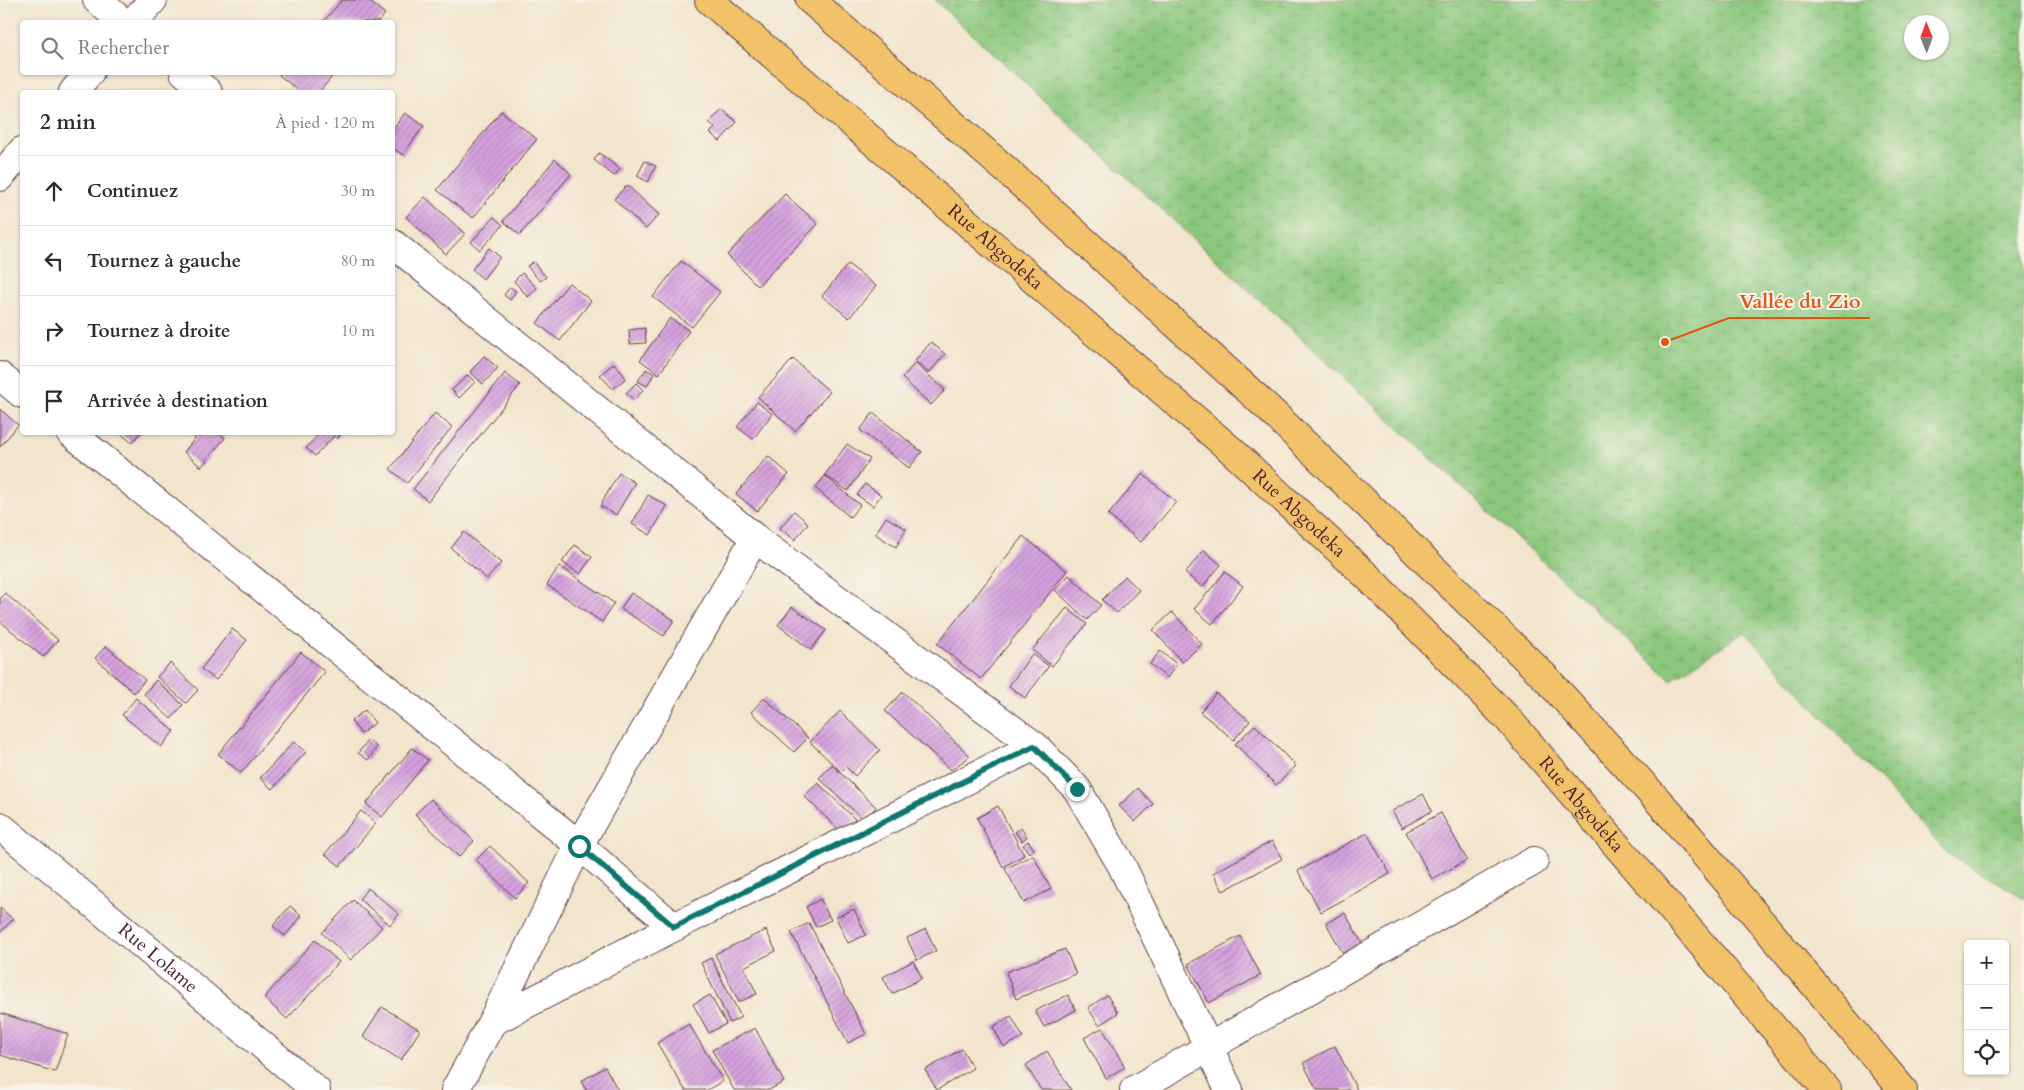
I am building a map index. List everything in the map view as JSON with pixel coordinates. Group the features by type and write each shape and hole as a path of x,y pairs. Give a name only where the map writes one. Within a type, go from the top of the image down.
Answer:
{"main road":[{"name":"Rue Abgodeka","path":"710,0 1231,450 1369,578 1508,720 1827,1090"},
{"path":"810,0 1004,168 1268,408 1542,674 1672,816 1903,1090"}],"street":[{"path":"97,0 121,20"},
{"path":"135,20 153,0"},
{"path":"75,90 87,75"},
{"path":"188,75 206,90"},
{"path":"0,177 20,153"},
{"path":"395,245 755,538 1034,746 1077,789 1122,866 1229,1090"},
{"path":"0,376 20,392"},
{"path":"74,435 579,846 674,927"},
{"path":"455,1090 492,1022 579,846 755,538"},
{"path":"492,1022 674,927 1034,746"},
{"name":"Rue Lolame","path":"0,826 316,1090"},
{"path":"1134,1090 1534,861"}],"green space":[{"path":"935,0 2024,0 2024,898 1947,853 1744,632 1671,680"}],"building":[{"path":"342,0 368,0 385,14 380,20 325,20"},
{"path":"279,75 333,75 321,90 298,90"},
{"path":"721,109 737,122 720,141 710,133 715,128 709,122"},
{"path":"501,111 537,139 473,218 437,190"},
{"path":"405,113 424,126 403,155 395,149 395,126"},
{"path":"599,153 620,169 614,176 594,160"},
{"path":"555,159 571,174 520,235 503,221"},
{"path":"645,161 656,166 648,182 637,176"},
{"path":"627,185 659,215 646,229 614,199"},
{"path":"785,194 818,224 758,286 727,255"},
{"path":"425,197 465,234 446,254 406,217"},
{"path":"494,217 503,225 480,250 471,242"},
{"path":"489,248 500,257 483,279 472,269"},
{"path":"681,261 720,292 692,327 653,297"},
{"path":"533,262 546,277 540,281 527,266"},
{"path":"848,264 876,286 849,318 822,296"},
{"path":"522,273 537,288 528,297 514,281"},
{"path":"569,283 591,301 560,341 537,323"},
{"path":"510,287 516,291 510,300 504,295"},
{"path":"670,318 689,331 659,374 640,360"},
{"path":"645,328 646,343 630,344 629,330"},
{"path":"931,342 945,354 929,373 915,361"},
{"path":"484,356 498,368 483,384 470,372"},
{"path":"793,359 830,392 795,431 758,397"},
{"path":"614,363 626,378 613,389 600,375"},
{"path":"915,363 945,390 931,405 902,378"},
{"path":"646,369 654,374 647,386 638,381"},
{"path":"505,373 520,385 428,501 413,489"},
{"path":"468,375 475,382 459,398 452,390"},
{"path":"636,383 643,390 634,400 626,393"},
{"path":"757,402 772,414 753,439 737,427"},
{"path":"0,409 18,425 0,447"},
{"path":"435,413 452,427 407,483 390,469"},
{"path":"873,413 922,452 909,468 860,430"},
{"path":"123,435 139,435 132,443"},
{"path":"198,435 222,435 225,438 201,467 184,452"},
{"path":"318,435 340,435 337,439 334,436 315,456 306,448"},
{"path":"847,444 870,459 848,491 825,475"},
{"path":"768,456 789,474 757,511 736,494"},
{"path":"619,473 635,483 616,515 600,506"},
{"path":"1143,474 1176,502 1141,542 1108,515"},
{"path":"825,476 860,505 850,517 815,488"},
{"path":"865,484 881,495 873,506 857,495"},
{"path":"648,495 667,506 650,535 632,524"},
{"path":"794,511 808,523 795,540 780,528"},
{"path":"886,517 906,529 896,547 875,534"},
{"path":"464,532 501,563 487,579 451,548"},
{"path":"1023,536 1067,571 981,679 937,644"},
{"path":"575,545 592,557 580,574 562,562"},
{"path":"1204,550 1221,565 1202,587 1185,573"},
{"path":"559,566 614,603 602,622 547,585"},
{"path":"1225,572 1243,586 1212,624 1194,609"},
{"path":"1069,575 1101,605 1087,620 1055,590"},
{"path":"1125,576 1139,590 1117,613 1102,600"},
{"path":"5,593 58,640 43,657 0,621 0,599"},
{"path":"631,593 674,620 664,636 621,609"},
{"path":"792,607 826,630 811,650 778,625"},
{"path":"1067,608 1087,624 1052,666 1032,650"},
{"path":"1172,612 1202,644 1182,662 1153,630"},
{"path":"232,629 247,640 216,680 201,669"},
{"path":"106,646 145,680 134,693 95,658"},
{"path":"1160,651 1177,664 1167,678 1150,664"},
{"path":"301,652 325,672 241,773 218,754"},
{"path":"1032,654 1049,666 1025,698 1009,686"},
{"path":"170,663 198,690 186,703 157,677"},
{"path":"156,680 183,705 171,719 144,694"},
{"path":"903,692 970,756 951,770 885,711"},
{"path":"1216,693 1250,721 1234,740 1200,712"},
{"path":"136,698 174,731 161,747 122,715"},
{"path":"764,698 808,738 794,752 751,712"},
{"path":"365,710 375,723 361,734 351,721"},
{"path":"840,711 880,750 855,776 846,767 841,772 810,742"},
{"path":"1255,725 1296,766 1276,785 1235,744"},
{"path":"368,740 377,747 368,760 358,753"},
{"path":"294,742 306,752 272,789 260,778"},
{"path":"412,748 428,760 382,817 366,804"},
{"path":"832,765 876,807 864,820 819,778"},
{"path":"818,783 855,819 842,833 804,796"},
{"path":"1138,788 1153,804 1135,822 1119,806"},
{"path":"1423,794 1432,811 1402,828 1392,811"},
{"path":"431,799 474,841 459,857 415,814"},
{"path":"998,806 1024,855 1003,867 977,818"},
{"path":"361,811 376,823 340,866 325,854"},
{"path":"1441,813 1467,860 1432,879 1406,832"},
{"path":"1021,828 1027,837 1022,841 1015,832"},
{"path":"1367,833 1390,874 1321,912 1298,871"},
{"path":"1028,841 1034,849 1029,853 1023,845"},
{"path":"1272,841 1282,859 1223,891 1213,873"},
{"path":"490,846 529,883 515,898 476,860"},
{"path":"1033,855 1051,889 1024,903 1005,869"},
{"path":"368,888 399,914 390,925 359,899"},
{"path":"820,899 831,920 816,927 806,907"},
{"path":"353,900 382,927 351,960 322,933"},
{"path":"290,906 302,916 285,936 273,926"},
{"path":"0,908 13,919 0,933"},
{"path":"854,909 866,935 848,943 836,917"},
{"path":"1345,913 1363,945 1344,955 1326,923"},
{"path":"809,923 866,1034 848,1043 791,932"},
{"path":"926,929 936,951 917,960 907,938"},
{"path":"766,930 776,951 744,967 757,994 739,1002 715,954"},
{"path":"1240,936 1261,975 1209,1003 1188,964"},
{"path":"315,940 339,962 287,1019 264,998"},
{"path":"1065,949 1076,974 1016,999 1006,972"},
{"path":"711,958 741,1017 730,1023 701,963"},
{"path":"913,961 922,978 892,994 883,977"},
{"path":"710,995 726,1024 709,1033 693,1004"},
{"path":"1068,995 1076,1010 1044,1027 1035,1011"},
{"path":"1107,995 1118,1013 1099,1025 1088,1008"},
{"path":"382,1007 420,1030 401,1060 363,1037"},
{"path":"0,1013 68,1034 55,1072 0,1055"},
{"path":"1011,1016 1023,1037 1004,1047 993,1027"},
{"path":"689,1024 723,1081 707,1090 685,1090 657,1043"},
{"path":"755,1028 784,1082 769,1090 734,1090 712,1050"},
{"path":"1102,1028 1125,1067 1106,1078 1084,1038"},
{"path":"1335,1046 1357,1090 1317,1090 1303,1063"},
{"path":"962,1049 973,1068 937,1090 925,1070"},
{"path":"1047,1051 1071,1090 1041,1090 1026,1065"},
{"path":"605,1067 618,1090 586,1090 581,1081"}],"place":[{"name":"Vallée du Zio","path":"1665,342"}],"route":[{"path":"579,846 674,927 1034,746 1077,789"}]}
